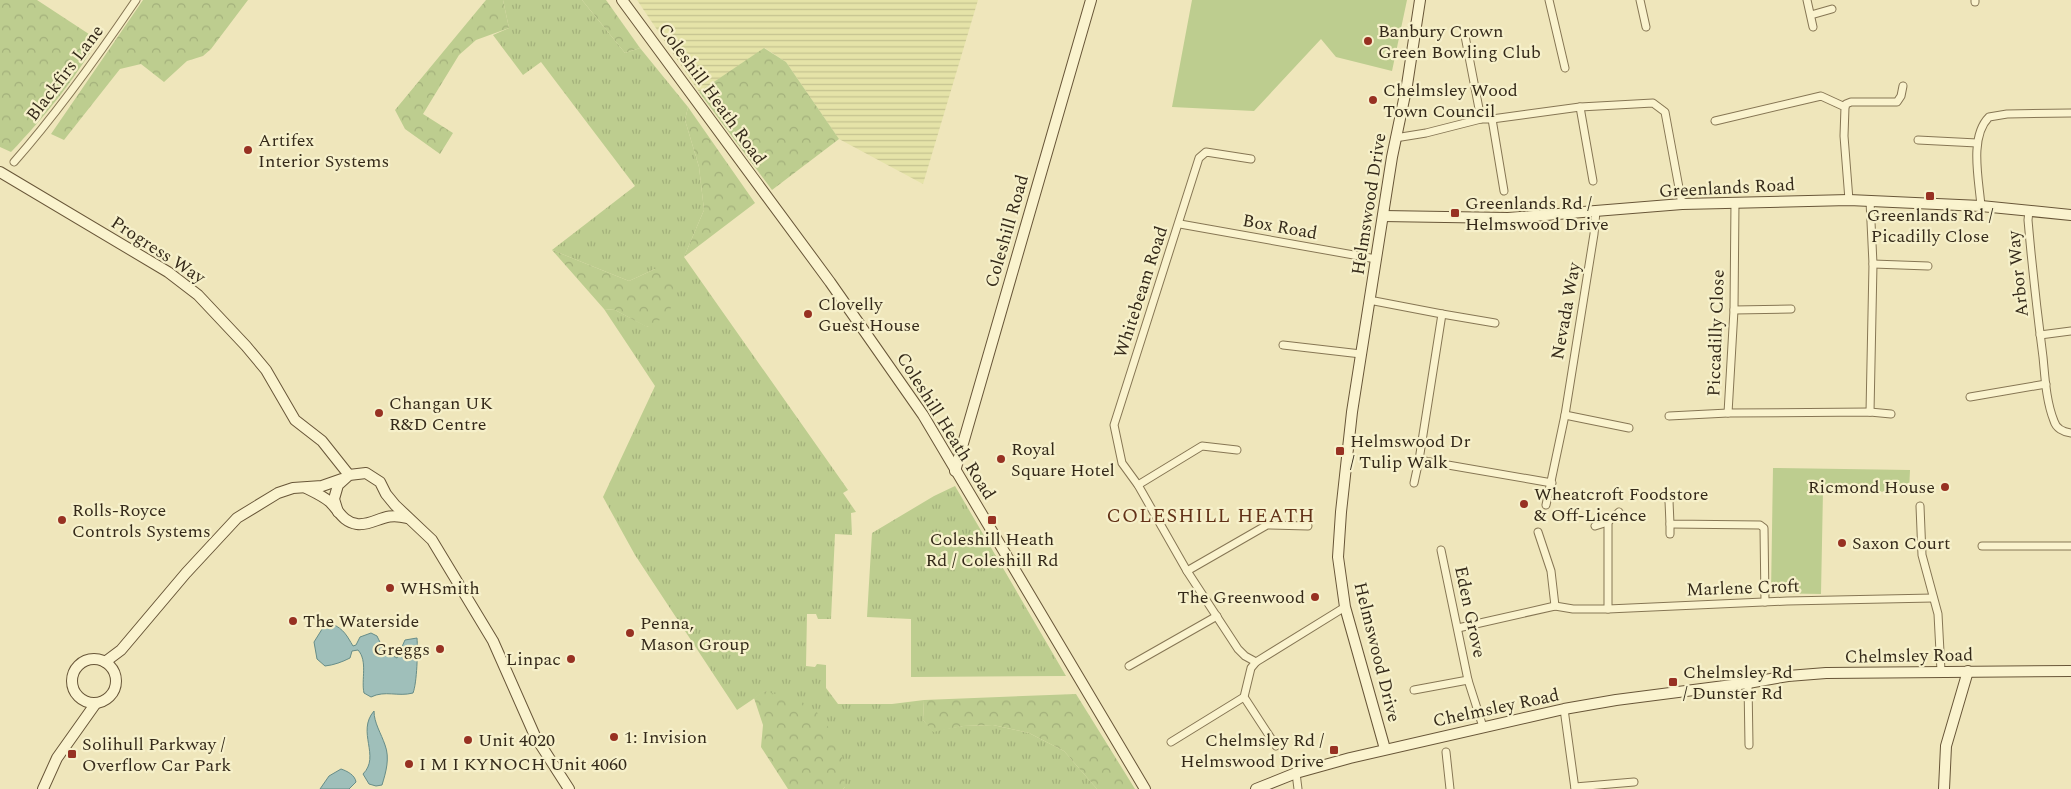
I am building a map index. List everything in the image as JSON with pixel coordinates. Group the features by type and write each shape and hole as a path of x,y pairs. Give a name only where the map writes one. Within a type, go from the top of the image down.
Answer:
{"street":[{"name":"Blackfirs Lane","path":"14,162 67,98 136,0"},
{"name":"Coleshill Heath Road","path":"622,0 881,352 923,415 1145,789"},
{"name":"Coleshill Road","path":"955,471 1090,0"},
{"name":"Helmswood Drive","path":"1385,749 1345,607 1339,548 1352,412 1395,138 1407,85 1420,0"},
{"path":"1549,0 1565,68"},
{"path":"1640,0 1646,27"},
{"path":"1808,0 1813,27"},
{"path":"1810,15 1832,9"},
{"path":"1465,36 1481,119"},
{"path":"1849,200 1844,136 1846,104 1851,102 1897,102 1901,96 1903,86"},
{"path":"1715,121 1821,96 1845,107"},
{"path":"1395,138 1426,133 1481,119 1580,108 1654,103 1665,112 1682,204"},
{"path":"1580,108 1594,181"},
{"path":"1981,206 1977,143 1980,129 1989,117 2007,114 2071,113"},
{"path":"1492,119 1504,191"},
{"path":"1918,140 1977,143"},
{"name":"Whitebeam Road","path":"1251,159 1206,152 1201,155 1114,425 1122,463 1138,485 1187,571 1217,616 1245,656 1256,662"},
{"name":"Progress Way","path":"0,172 168,272 198,295 266,370 295,420 322,441 346,477"},
{"name":"Greenlands Road","path":"1383,216 1508,218 1682,204 1849,200 1981,206 2071,215"},
{"path":"1870,201 1873,264 1870,412"},
{"name":"Piccadilly Close","path":"1735,202 1734,310 1728,413 1870,412 1891,414"},
{"name":"Nevada Way","path":"1546,506 1565,415 1596,211"},
{"name":"Arbor Way","path":"2029,211 2028,220 2046,384 2054,422 2065,432 2071,433"},
{"name":"Box Road","path":"1180,224 1376,259"},
{"path":"1873,264 1928,266"},
{"path":"1370,300 1495,323"},
{"path":"1734,310 1791,309"},
{"path":"1414,483 1442,314"},
{"name":"Arbor Way","path":"2040,335 2071,330"},
{"path":"1283,345 1361,354"},
{"path":"1970,397 2046,384"},
{"path":"1669,416 1728,413"},
{"path":"1565,415 1630,428"},
{"path":"1138,485 1202,446 1237,450"},
{"path":"1418,460 1552,483"},
{"path":"105,662 121,650 186,573 237,518 278,493 322,486 358,472 374,476 380,482 386,494 432,540 451,569 493,641 535,736 569,789"},
{"path":"338,512 334,499 335,491 346,477"},
{"path":"306,488 318,493 330,502 338,512 351,522 364,524 395,514 408,518"},
{"path":"372,521 385,507 386,494"},
{"path":"1669,501 1670,534"},
{"path":"1920,506 1922,555 1938,614 1941,671"},
{"path":"1595,526 1608,522 1620,512"},
{"path":"1608,522 1608,609"},
{"path":"1187,571 1267,524 1308,526"},
{"path":"1670,524 1760,525 1764,528 1765,602"},
{"path":"1538,532 1550,571 1555,606"},
{"path":"1982,546 2071,546"},
{"name":"Eden Grove","path":"1442,550 1468,680 1483,727"},
{"name":"Marlene Croft","path":"1458,628 1555,606 1573,609 1608,609 1765,602 1933,598"},
{"path":"1172,742 1244,697 1251,668 1256,662 1345,607"},
{"path":"1129,666 1217,616"},
{"path":"113,670 121,650"},
{"path":"78,697 85,701 96,703 107,700 113,692 116,680 113,670 105,662 93,659 86,661 75,670 72,684 78,697 81,722"},
{"path":"1944,789 1946,746 1968,671"},
{"name":"Chelmsley Road","path":"1256,789 1296,772 1385,749 1564,709 1626,699 1788,676 1826,673 2071,671"},
{"name":"Eden Grove","path":"1414,690 1468,680"},
{"path":"1748,683 1749,745"},
{"path":"1244,697 1276,746"},
{"path":"43,789 57,758 96,703"},
{"path":"1564,709 1575,788 1634,782"},
{"path":"1446,752 1450,789"},
{"path":"1296,772 1298,789"}],"shaded area":[{"path":"637,0 978,0 923,184 839,139 786,62 765,48 699,92"}],"green space":[{"path":"0,0 37,0 98,40 58,99 11,152 0,147"},
{"path":"143,0 248,0 211,49 203,56 187,61 164,82 141,64 120,69 64,140 51,134"},
{"path":"486,0 503,0 509,28 476,40 459,55 423,114 453,133 440,154 405,129 395,110"},
{"path":"503,0 582,0 625,53 640,48 688,107 685,120 699,167 704,210 684,257 848,490 843,493 856,512 851,513 852,535 835,534 831,619 818,619 816,614 807,614 806,666 826,665 826,688 838,704 892,704 924,700 923,720 933,731 963,726 993,725 1029,733 1064,751 1097,789 843,789 845,787 765,691 737,710 635,555 603,497 655,386 604,309 615,310 648,327 655,269 629,281 552,250 635,186 541,62 523,75 493,35 509,28"},
{"path":"582,0 606,0 640,48 625,53"},
{"path":"1192,0 1407,0 1392,71 1336,57 1321,39 1254,111 1172,107"},
{"path":"764,48 786,62 839,139 772,190 699,92"},
{"path":"688,107 755,203 684,257 704,210 699,167 685,120"},
{"path":"552,250 629,281 655,269 677,282 669,315 647,327 615,310 604,309"},
{"path":"1773,468 1910,470 1909,492 1823,491 1821,594 1771,593"},
{"path":"955,486 1066,676 911,677 911,619 867,617 872,533 934,496"},
{"path":"764,691 799,700 816,711 841,744 845,787 843,789 788,789 761,747 763,725 754,698"},
{"path":"1076,694 1135,789 1097,789 1064,751 1029,733 993,725 963,726 933,732 923,720 924,700"}],"water":[{"path":"332,624 347,636 353,646 356,645 360,637 371,633 377,636 385,649 397,658 405,640 417,638 416,674 413,693 381,694 371,697 364,693 364,665 358,650 352,651 350,658 325,666 317,659 314,642 324,626"},
{"path":"374,711 375,720 387,755 382,785 376,786 369,784 363,774 370,760 367,727"},
{"path":"341,769 354,777 356,782 349,789 320,789 329,776"}],"place":[{"name":"Banbury Crown Green Bowling Club","path":"1368,41"},
{"name":"Chelmsley Wood Town Council","path":"1373,100"},
{"name":"Artifex Interior Systems","path":"248,150"},
{"name":"Greenlands Rd / Picadilly Close","path":"1930,196"},
{"name":"Greenlands Rd / Helmswood Drive","path":"1455,213"},
{"name":"Clovelly Guest House","path":"808,314"},
{"name":"Changan UK R&D Centre","path":"379,413"},
{"name":"Helmswood Dr / Tulip Walk","path":"1340,451"},
{"name":"Royal Square Hotel","path":"1001,459"},
{"name":"Ricmond House","path":"1945,487"},
{"name":"Wheatcroft Foodstore & Off-Licence","path":"1524,504"},
{"name":"Rolls-Royce Controls Systems","path":"62,520"},
{"name":"Coleshill Heath Rd / Coleshill Rd","path":"992,520"},
{"name":"Saxon Court","path":"1842,543"},
{"name":"WHSmith","path":"390,588"},
{"name":"The Greenwood","path":"1315,597"},
{"name":"The Waterside","path":"293,621"},
{"name":"Penna, Mason Group","path":"630,633"},
{"name":"Greggs","path":"440,649"},
{"name":"Linpac","path":"571,659"},
{"name":"Chelmsley Rd / Dunster Rd","path":"1673,682"},
{"name":"1: Invision","path":"614,737"},
{"name":"Unit 4020","path":"468,740"},
{"name":"Chelmsley Rd / Helmswood Drive","path":"1334,750"},
{"name":"Solihull Parkway / Overflow Car Park","path":"72,754"},
{"name":"I M I KYNOCH Unit 4060","path":"409,764"}],"district":[{"name":"COLESHILL HEATH","path":"1211,516"}]}
